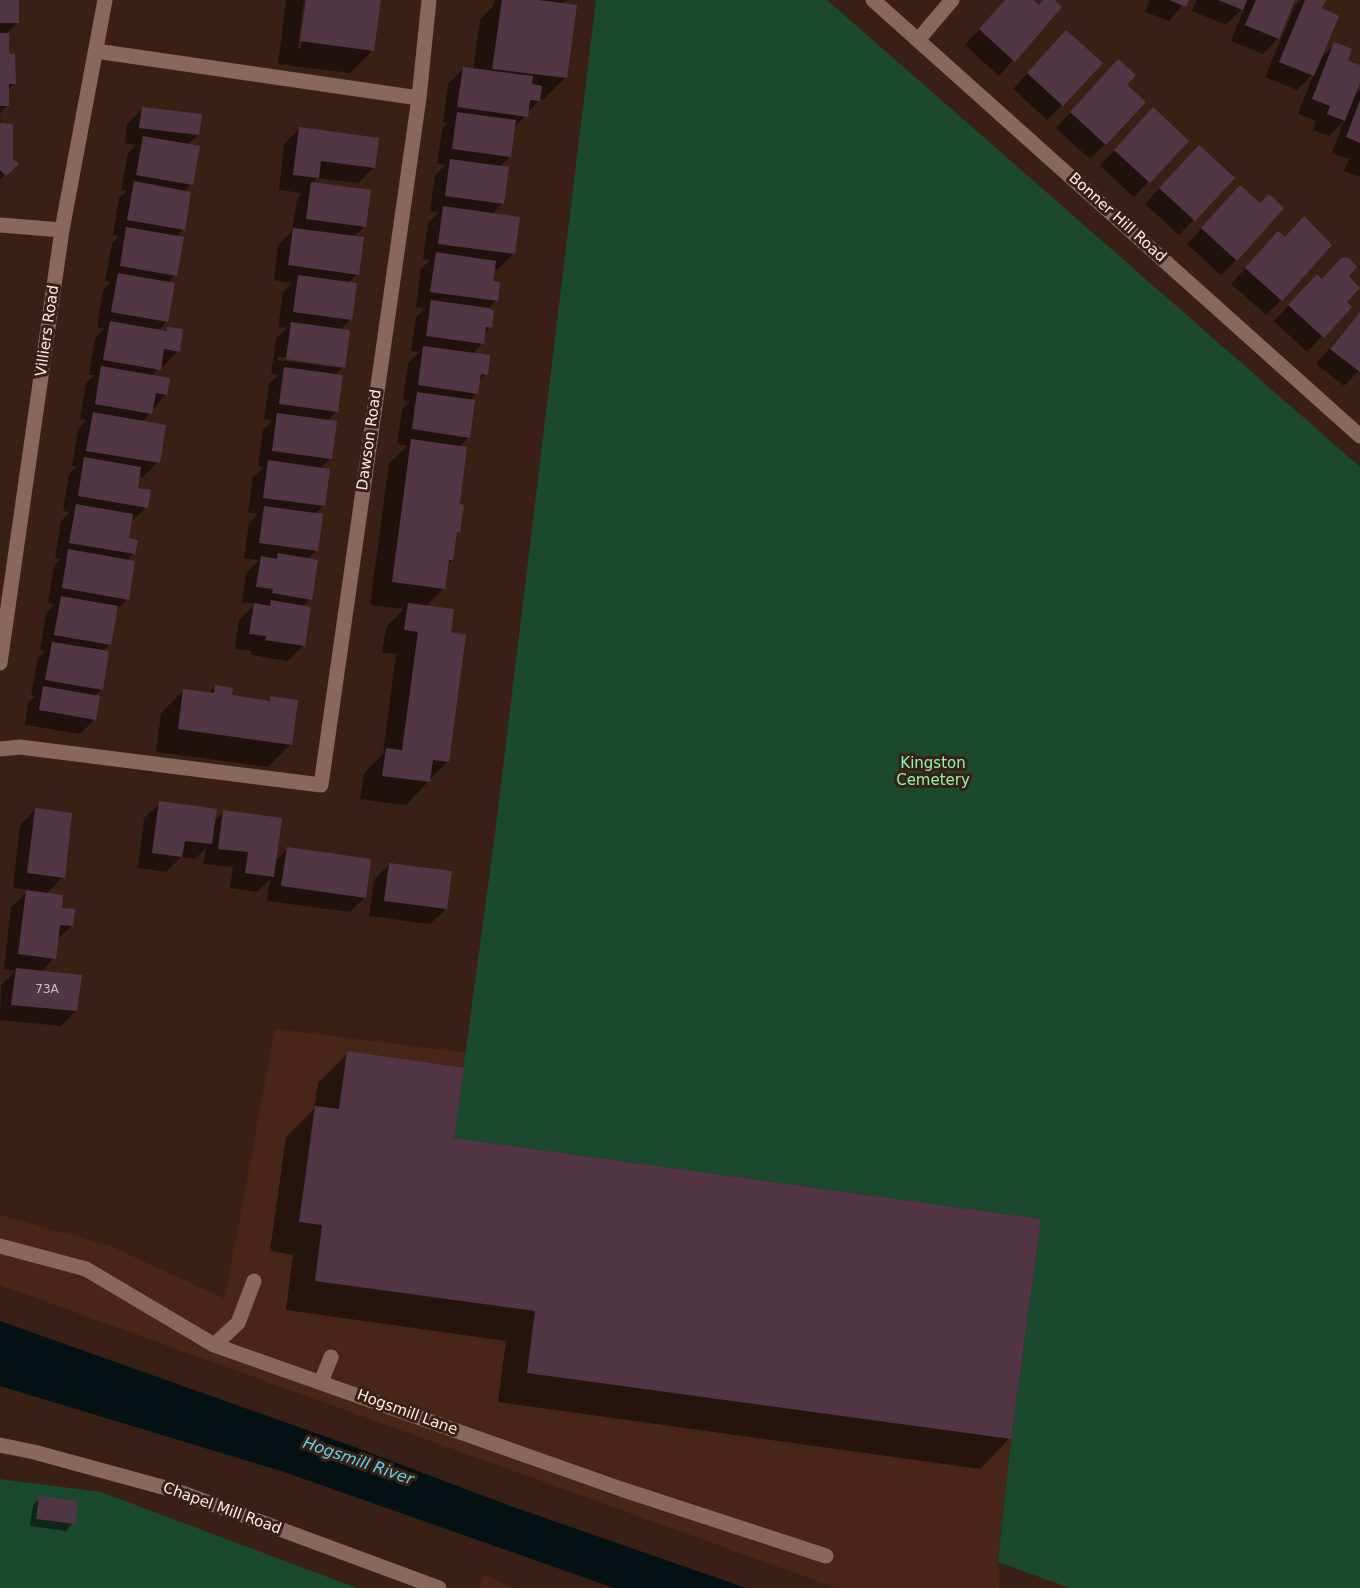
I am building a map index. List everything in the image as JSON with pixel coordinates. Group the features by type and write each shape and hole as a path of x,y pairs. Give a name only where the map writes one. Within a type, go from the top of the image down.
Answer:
{"street":[{"name":"Villiers Road","path":"0,663 5,606 62,230 105,0"},
{"path":"96,51 419,98 429,0"},
{"name":"Bonner Hill Road","path":"873,0 1360,435"},
{"path":"918,40 952,0"},
{"name":"Dawson Road","path":"0,749 20,747 321,785 419,98"},
{"path":"0,225 62,230"},
{"name":"Hogsmill Lane","path":"0,1246 86,1269 213,1345 621,1489 826,1556"},
{"path":"213,1345 238,1323 255,1281"},
{"path":"321,1382 331,1357"},
{"name":"Chapel Mill Road","path":"0,1445 177,1491 439,1588"}],"shaded area":[{"path":"275,1029 466,1053 455,1138 1041,1219 1011,1439 998,1562 999,1588 837,1588 0,1285 0,1215 110,1246 225,1299"},
{"path":"484,1575 515,1588 479,1588"}],"green space":[{"name":"Kingston Cemetery","path":"596,0 827,0 1360,467 1360,1588 1070,1588 998,1562 1011,1439 1041,1219 454,1138 495,834"},
{"path":"0,1479 101,1492 357,1588 0,1588"}],"water":[{"name":"Hogsmill River","path":"0,1321 352,1446 505,1504 746,1588 614,1588 284,1472 0,1386"}],"building":[{"path":"0,0 19,0 19,23 0,23"},
{"path":"306,0 381,0 374,51 300,41"},
{"path":"502,0 539,0 577,5 567,78 492,69"},
{"path":"1005,0 1033,0 1039,5 1043,0 1055,0 1062,7 1015,62 979,29"},
{"path":"1169,0 1189,0 1186,7"},
{"path":"1218,0 1247,0 1243,10"},
{"path":"1256,0 1295,0 1279,39 1245,25"},
{"path":"1305,0 1326,0 1322,8 1339,16 1314,76 1279,62"},
{"path":"1066,30 1103,63 1063,106 1027,73"},
{"path":"0,33 9,33 9,54 15,54 16,84 9,84 9,106 0,106"},
{"path":"1334,42 1352,49 1348,61 1360,65 1360,83 1345,121 1327,114 1330,106 1312,99"},
{"path":"1118,59 1136,75 1127,85 1146,102 1106,145 1070,112"},
{"path":"463,67 533,76 532,84 542,86 540,101 530,100 528,117 457,107"},
{"path":"1360,100 1360,143 1346,137"},
{"path":"142,107 202,114 199,135 139,128"},
{"path":"1153,107 1189,141 1150,183 1114,150"},
{"path":"457,112 516,120 511,157 452,149"},
{"path":"0,123 13,124 13,159 19,164 6,176 0,170"},
{"path":"299,127 379,138 375,168 321,161 319,178 293,175"},
{"path":"143,136 200,146 193,185 136,175"},
{"path":"1199,145 1235,178 1195,221 1159,188"},
{"path":"450,159 509,167 504,204 445,196"},
{"path":"134,181 191,192 185,230 127,220"},
{"path":"311,182 371,190 366,227 306,219"},
{"path":"1240,185 1260,203 1269,194 1284,208 1237,261 1201,228"},
{"path":"443,206 520,217 515,254 438,244"},
{"path":"1304,216 1332,245 1282,301 1245,268 1278,231 1285,237"},
{"path":"126,227 184,237 177,276 120,266"},
{"path":"293,228 364,237 359,275 288,265"},
{"path":"436,252 496,261 493,281 500,282 498,301 430,292"},
{"path":"1341,258 1349,258 1357,267 1349,276 1360,288 1347,302 1352,307 1324,338 1288,305 1317,274 1322,279"},
{"path":"118,273 175,283 168,322 111,312"},
{"path":"298,275 357,283 352,320 293,312"},
{"path":"431,300 489,308 494,311 492,328 486,327 484,344 426,336"},
{"path":"1360,312 1360,372 1330,349"},
{"path":"110,321 167,331 167,327 183,329 180,352 164,349 161,370 103,360"},
{"path":"291,322 350,330 345,368 286,359"},
{"path":"423,346 490,355 488,375 481,374 478,394 418,385"},
{"path":"101,366 170,378 167,395 156,393 152,414 95,404"},
{"path":"284,367 343,375 338,412 279,404"},
{"path":"417,392 475,400 470,438 412,429"},
{"path":"93,412 166,425 160,463 86,451"},
{"path":"277,413 337,421 332,459 272,451"},
{"path":"411,439 467,447 460,504 464,505 460,532 457,532 453,560 449,560 445,589 392,582"},
{"path":"84,457 141,467 138,488 151,490 148,508 78,496"},
{"path":"268,460 330,469 325,506 263,498"},
{"path":"76,504 133,514 129,538 138,540 135,554 69,543"},
{"path":"264,506 323,514 318,551 259,543"},
{"path":"68,549 135,561 129,600 62,588"},
{"path":"278,553 318,560 312,600 272,593 273,589 256,587 261,556 277,559"},
{"path":"61,596 118,606 111,645 54,635"},
{"path":"271,600 311,607 305,646 265,640 266,636 249,634 254,603 270,606"},
{"path":"408,603 454,609 451,632 466,635 449,762 433,760 430,782 382,776 386,748 402,750 418,632 404,630"},
{"path":"52,642 109,651 103,690 45,680"},
{"path":"215,685 233,688 232,695 270,701 270,696 298,700 292,745 178,729 183,689 214,693"},
{"path":"43,686 100,696 96,720 39,710"},
{"path":"159,801 217,809 212,844 185,841 182,857 152,853"},
{"path":"35,808 72,813 65,878 27,873"},
{"path":"223,810 282,818 274,877 245,873 248,852 218,849"},
{"path":"287,847 371,859 366,898 281,886"},
{"path":"389,863 452,871 447,909 384,901"},
{"path":"26,890 63,895 62,908 75,909 73,926 60,925 56,959 18,954"},
{"path":"16,968 82,975 77,1011 11,1005"},
{"path":"347,1051 464,1068 454,1138 1041,1219 1011,1439 527,1373 535,1311 315,1281 322,1225 299,1222 315,1106 339,1109"},
{"path":"39,1496 78,1501 75,1524 36,1519"}]}
